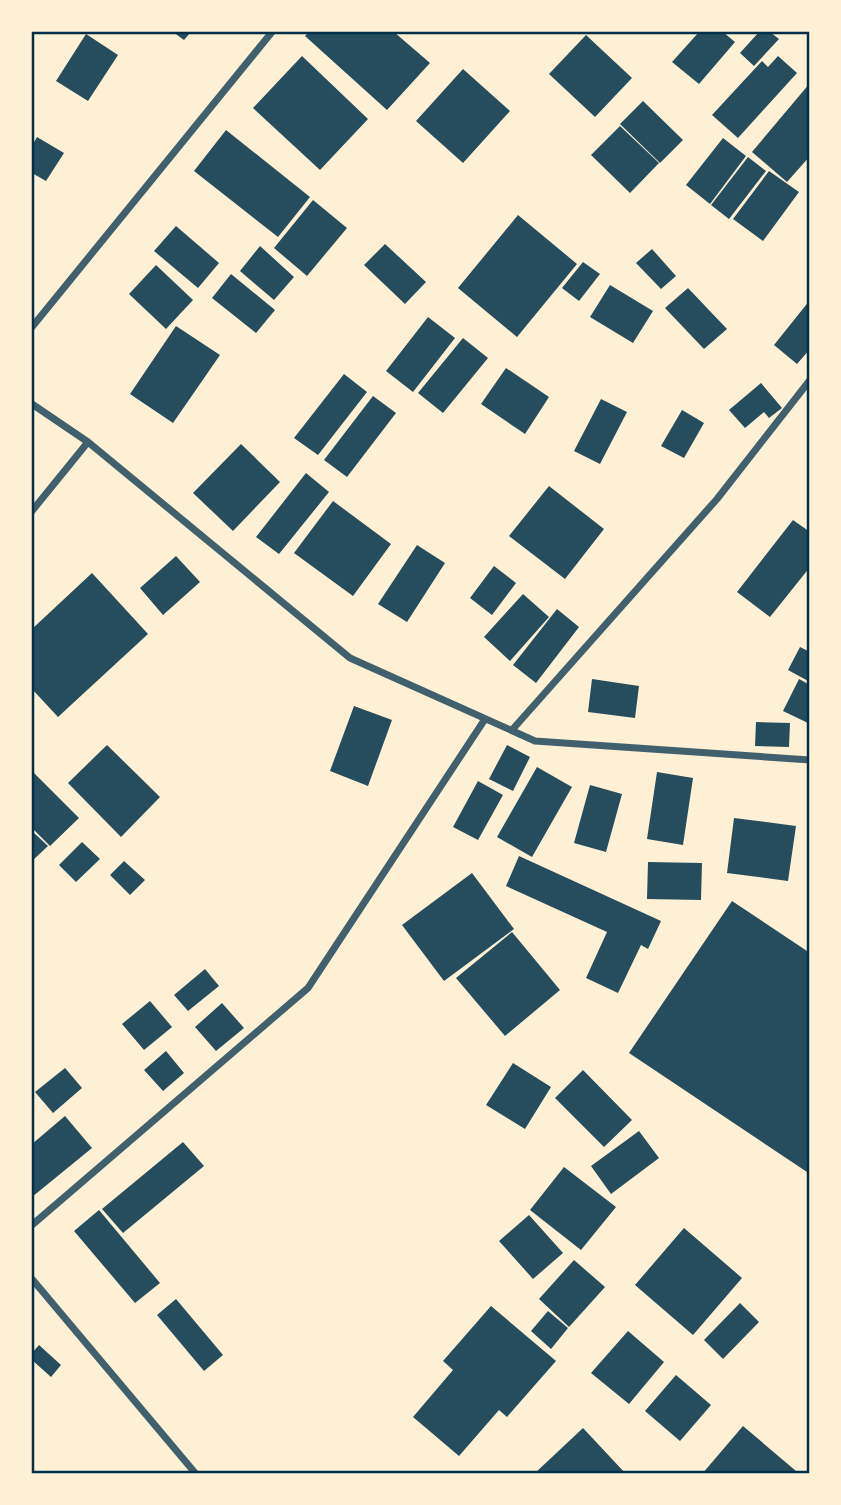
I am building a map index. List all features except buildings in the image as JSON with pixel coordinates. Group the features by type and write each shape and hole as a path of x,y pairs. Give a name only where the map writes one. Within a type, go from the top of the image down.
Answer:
{"street":[{"path":"32,327 272,32"},
{"path":"512,730 717,499 810,380"},
{"path":"32,404 89,442 351,658 535,741 810,760"},
{"path":"32,512 89,442"},
{"path":"32,1225 308,988 485,719"},
{"path":"32,1279 196,1474"}]}
